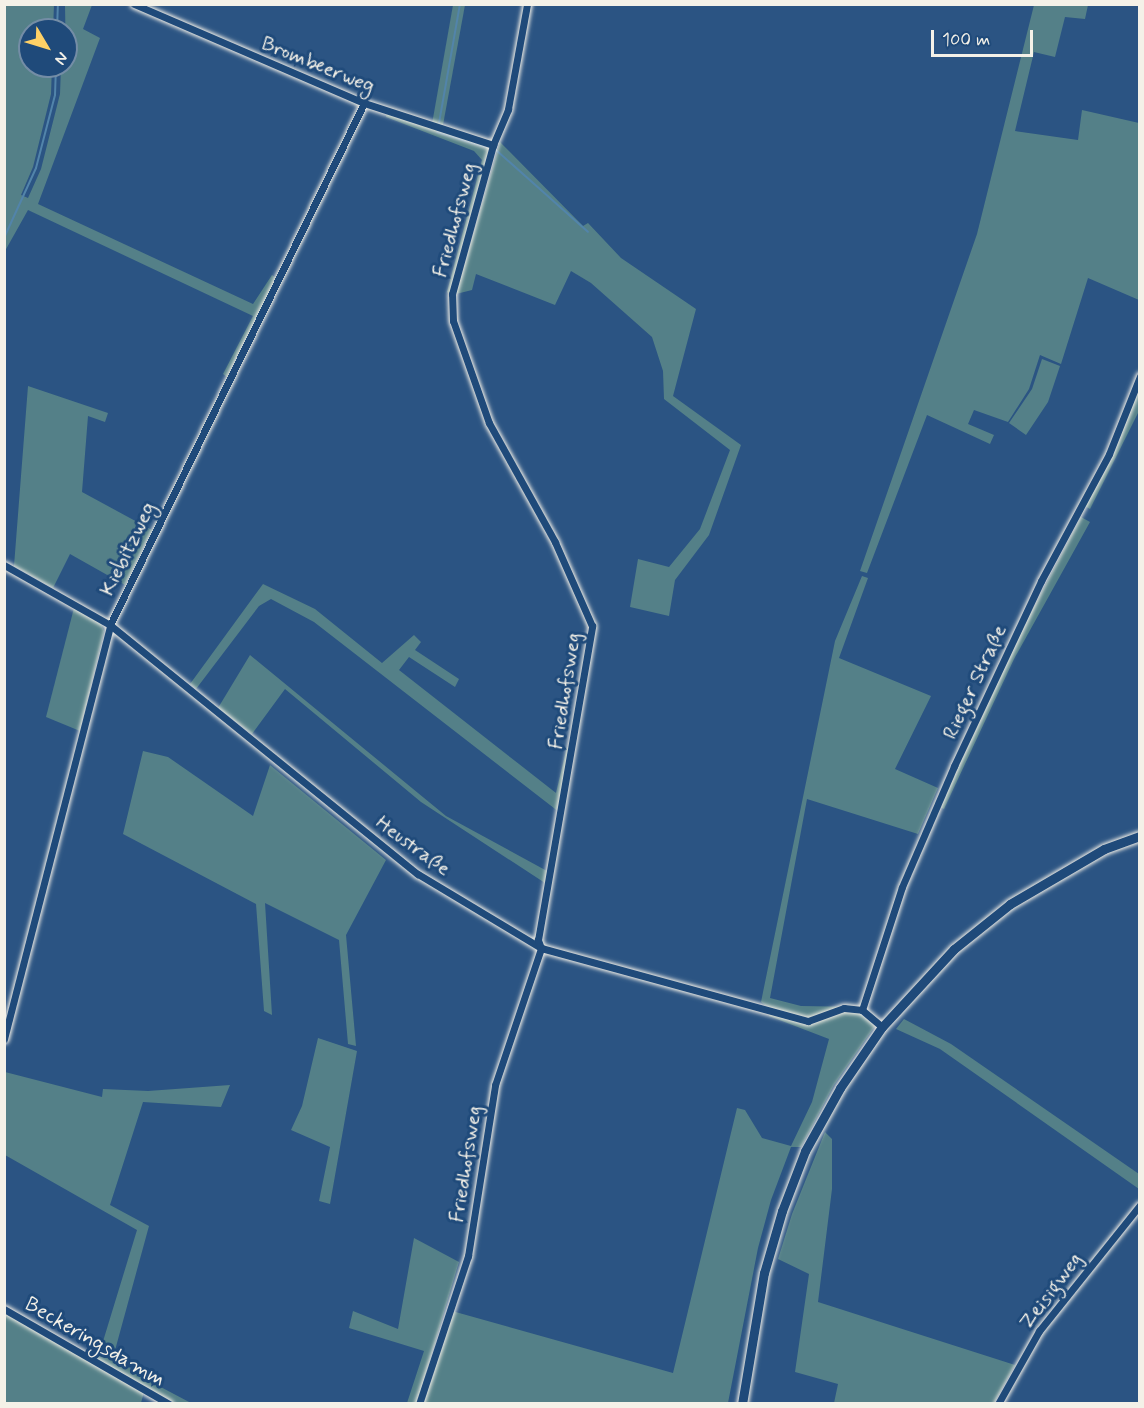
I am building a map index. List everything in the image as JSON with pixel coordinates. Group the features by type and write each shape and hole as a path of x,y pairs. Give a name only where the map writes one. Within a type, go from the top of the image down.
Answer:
{"main road":[{"path":"742,1404 764,1273 782,1210 811,1140 840,1088 882,1027 926,976 993,917 1041,883 1104,849 1140,836"}],"street":[{"name":"Brombeerweg","path":"134,4 364,103 493,145"},
{"name":"Friedhofsweg","path":"418,1404 468,1256 495,1085 541,948 538,940 592,626 555,542 489,423 453,321 452,294 493,145 508,109 527,4"},
{"name":"Kiebitzweg","path":"4,1039 110,625 364,103"},
{"name":"Rieger Straße","path":"862,1010 902,887 954,766 1041,581 1109,454 1140,376"},
{"name":"Heustraße","path":"4,565 110,625 418,874 541,948 808,1021 844,1008 862,1010"},
{"path":"862,1010 882,1027"},
{"name":"Zeisigweg","path":"998,1404 1039,1331 1140,1205"},
{"name":"Beckeringsdamm","path":"4,1309 169,1404"}],"green space":[{"path":"4,5 54,5 53,18 18,18 18,78 52,78 51,94 33,167 21,195 28,198 41,169 60,94 61,78 78,78 78,18 65,18 65,5 92,5 83,29 100,38 38,204 253,304 272,275 276,278 227,377 223,374 253,316 28,210 5,251"},
{"path":"453,5 465,5 443,125 432,124"},
{"path":"1034,5 1088,5 1085,19 1065,17 1055,57 1034,52 1015,131 1078,140 1082,110 1139,123 1139,300 1088,278 1061,364 1040,355 1029,389 1008,422 974,410 968,424 994,435 990,444 927,415 867,573 860,571 977,234"},
{"path":"387,112 491,146 450,295 447,292 482,160 474,151 386,117"},
{"path":"500,142 583,226 588,223 621,258 696,309 673,396 741,445 709,535 675,580 669,616 630,607 638,559 669,567 700,529 730,450 664,399 663,371 652,337 591,283 571,271 555,305 476,274 472,290 456,294"},
{"path":"1042,359 1060,366 1048,402 1026,435 1009,423 1032,389"},
{"path":"28,386 108,413 105,422 88,416 82,492 152,530 125,585 70,554 53,588 14,566"},
{"path":"1139,390 1139,411 1090,509 1085,506 1111,460"},
{"path":"1081,517 1090,522 1014,659 944,809 940,807 1008,657"},
{"path":"862,576 868,578 839,658 931,696 895,769 938,788 918,834 807,799 770,998 801,1006 860,1007 862,1015 875,1026 834,1085 801,1147 791,1147 771,1200 758,1248 728,1403 422,1404 452,1311 673,1373 737,1108 745,1110 762,1138 791,1146 812,1102 829,1039 769,1016 768,1007 761,1002 835,641"},
{"path":"263,584 315,609 382,663 414,635 421,642 415,650 459,679 455,687 409,657 399,670 556,793 567,747 571,748 559,812 314,622 271,599 259,606 196,689 190,684"},
{"path":"74,608 101,624 104,631 80,731 46,717"},
{"path":"250,655 446,816 547,871 545,883 421,802 285,689 252,734 218,708"},
{"path":"143,751 168,757 253,816 270,765 386,860 346,935 356,1046 348,1044 339,940 265,903 272,1015 264,1011 256,904 123,834"},
{"path":"904,1019 951,1044 1139,1174 1139,1189 940,1049 896,1029"},
{"path":"318,1038 357,1051 330,1204 319,1201 330,1147 291,1130 302,1106"},
{"path":"5,1072 102,1097 103,1089 148,1091 230,1085 221,1107 143,1102 110,1205 149,1226 114,1354 138,1375 191,1403 175,1403 97,1361 137,1230 5,1155"},
{"path":"825,1132 832,1139 832,1189 818,1302 1015,1365 994,1403 834,1403 838,1384 795,1372 809,1274 778,1259 792,1214"},
{"path":"414,1238 459,1262 417,1403 407,1403 424,1351 349,1328 353,1311 398,1329"},
{"path":"5,1313 144,1392 141,1403 5,1404"}],"waterway":[{"path":"57,18 58,4"},
{"path":"439,123 460,4"},
{"path":"4,238 36,168 55,95 56,78"},
{"path":"437,132 488,148"},
{"path":"496,150 588,232"}]}
